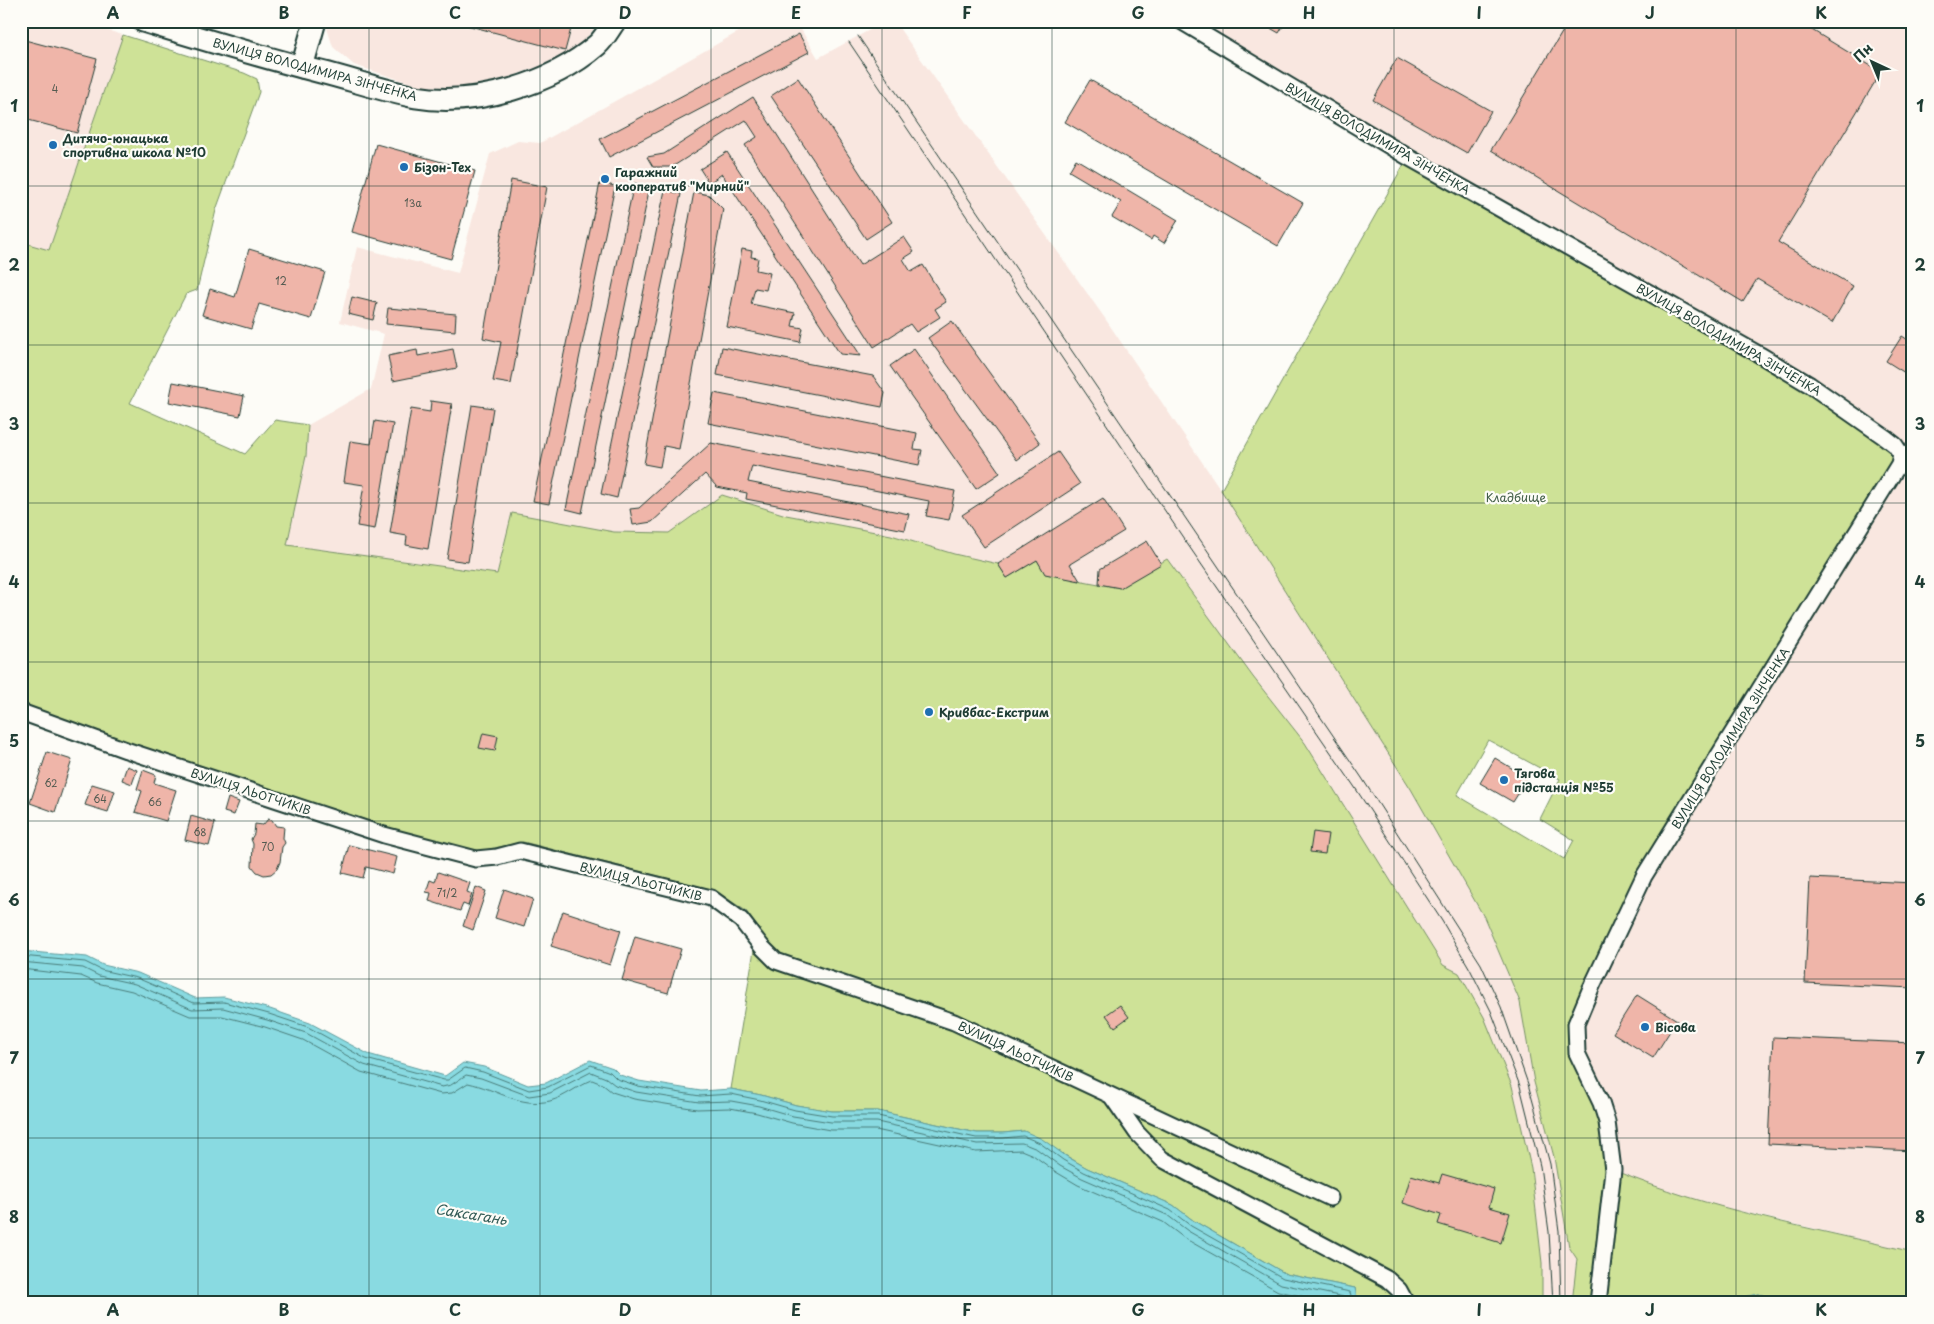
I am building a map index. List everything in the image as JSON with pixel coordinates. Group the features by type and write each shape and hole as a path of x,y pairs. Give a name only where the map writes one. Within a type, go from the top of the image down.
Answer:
{"main road":[{"name":"ВУЛИЦЯ ВОЛОДИМИРА ЗІНЧЕНКА","path":"143,21 302,67 418,97 458,99 488,96 548,75 578,59 599,44 616,21"},
{"path":"302,67 315,21"}],"street":[{"name":"ВУЛИЦЯ ВОЛОДИМИРА ЗІНЧЕНКА","path":"1181,21 1408,157 1777,365 1810,385 1886,438 1895,445 1901,454 1899,464 1644,876 1576,1024 1578,1053 1601,1103 1607,1122 1613,1170 1598,1303"},
{"name":"ВУЛИЦЯ ЛЬОТЧИКІВ","path":"21,712 126,750 384,835 476,859 497,857 520,851 711,898 741,920 762,947 776,961 954,1022 1330,1198"},
{"path":"1112,1096 1137,1133 1162,1159 1387,1278 1399,1290 1406,1303"}],"shaded area":[{"name":"Дитячо-юнацька спортивна школа №10","path":"21,21 76,21 123,35 49,250 21,242"},
{"path":"327,21 601,21 578,47 543,65 483,87 459,88 420,86 354,65 333,47 326,25"},
{"path":"758,21 796,21 818,58 886,21 894,21 1104,317 1221,490 1411,789 1484,917 1520,1002 1534,1082 1554,1157 1569,1247 1577,1259 1572,1303 1542,1303 1542,1263 1531,1168 1512,1086 1459,973 1443,966 1305,743 1253,677 1167,559 1120,588 1045,574 1007,578 998,564 954,554 891,535 786,515 722,495 669,533 614,532 512,513 497,574 287,545 306,456 308,425 371,389 384,334 340,322 357,247 458,273 490,154 518,141 540,143"},
{"path":"1184,21 1913,21 1913,1252 1709,1204 1653,1187 1613,1170 1577,1053 1576,1024 1644,876 1901,454"}],"green space":[{"path":"123,35 244,73 257,79 259,92 216,210 197,290 186,294 130,403 245,454 275,420 308,425 306,456 287,545 497,574 512,513 614,532 669,533 722,495 786,515 891,535 954,554 998,564 1007,578 1037,560 1046,574 1120,588 1167,559 1253,677 1305,743 1443,965 1459,973 1484,1017 1512,1086 1531,1168 1542,1263 1542,1303 1358,1303 1355,1288 1286,1274 1194,1221 1173,1205 1087,1168 1024,1131 977,1133 878,1111 832,1111 796,1105 731,1089 754,950 760,930 746,911 714,890 523,842 475,852 387,827 131,743 21,703 21,242 49,250"},
{"name":"Кладбище","path":"1408,157 1760,355 1901,454 1644,876 1591,987 1577,1053 1601,1103 1613,1170 1649,1184 1723,1207 1913,1252 1913,1303 1788,1303 1759,1294 1722,1303 1572,1303 1577,1259 1569,1247 1554,1157 1534,1082 1520,1002 1484,917 1411,789 1221,490","holes":["1488,740 1560,779 1540,819 1574,840 1564,859 1457,795"]}],"water":[{"name":"Саксагань","path":"21,951 87,957 103,965 138,973 195,998 224,997 270,1009 310,1023 368,1054 445,1076 463,1063 484,1067 528,1085 546,1083 590,1060 613,1068 620,1075 639,1081 701,1091 731,1089 796,1105 832,1111 878,1111 977,1133 1024,1131 1042,1139 1087,1168 1173,1205 1194,1221 1286,1274 1355,1288 1358,1303 21,1303"},
{"path":"1759,1294 1788,1303 1722,1303 1724,1301"}],"building":[{"path":"451,21 556,21 572,25 565,51"},
{"path":"1258,21 1286,21 1279,33"},
{"path":"1569,21 1797,21 1881,72 1778,242 1853,286 1832,323 1757,279 1743,302 1491,150"},
{"path":"799,34 809,52 609,157 600,139"},
{"path":"21,39 97,59 77,133 21,118"},
{"path":"1397,58 1491,111 1467,153 1373,100"},
{"path":"798,78 892,222 866,239 771,96"},
{"path":"1090,80 1303,203 1278,246 1065,122"},
{"path":"753,97 860,265 904,237 914,252 903,259 911,272 923,265 946,302 935,309 940,317 916,332 910,324 874,347 745,145 757,137 746,120 672,167 653,167 647,157 664,154"},
{"path":"376,144 475,171 451,259 352,232"},
{"path":"727,152 861,356 840,354 722,174 709,183 700,169"},
{"path":"1076,159 1178,220 1164,243 1153,236 1151,240 1112,217 1121,202 1069,171"},
{"path":"511,180 547,187 511,384 493,381 501,342 483,338"},
{"path":"600,183 615,186 549,504 533,501"},
{"path":"634,183 650,186 582,513 566,509"},
{"path":"665,190 681,194 617,498 601,494"},
{"path":"694,192 709,195 723,209 679,449 664,446 660,467 644,464"},
{"path":"249,249 325,272 311,319 259,304 251,329 202,315 210,289 235,297"},
{"path":"742,249 752,251 751,257 758,258 756,270 770,273 766,290 755,288 751,304 795,313 792,326 803,328 800,342 727,327"},
{"path":"352,297 377,303 373,320 348,314"},
{"path":"388,308 456,314 455,331 386,324"},
{"path":"952,321 1040,443 1017,460 928,338"},
{"path":"1902,336 1913,343 1913,378 1886,361"},
{"path":"722,347 873,376 885,393 882,407 717,375"},
{"path":"453,349 457,368 393,381 388,356 417,350 418,356"},
{"path":"914,349 1000,473 976,489 890,366"},
{"path":"173,382 244,396 240,416 169,402"},
{"path":"714,393 917,433 914,449 922,450 919,465 708,423"},
{"path":"431,401 452,404 428,549 406,545 407,536 390,533 411,409 430,412"},
{"path":"472,405 493,408 468,562 447,559"},
{"path":"375,421 393,424 375,529 357,526 364,485 344,482 350,441 371,444"},
{"path":"711,443 955,491 949,520 926,516 929,501 752,466 748,482 909,514 905,530 746,499 747,493 717,487 705,474 652,522 633,525 630,509 639,508"},
{"path":"1058,452 1080,484 984,547 962,515"},
{"path":"1103,498 1124,531 1070,564 1080,581 1045,574 1037,560 1007,578 998,564"},
{"path":"1147,541 1161,564 1120,588 1099,584 1100,569"},
{"path":"483,733 498,736 495,751 479,748"},
{"path":"47,752 72,760 55,812 30,803"},
{"name":"Тягова підстанція №55","path":"1495,758 1528,778 1513,802 1480,783"},
{"path":"127,766 137,770 132,784 122,780"},
{"path":"143,770 156,775 154,783 176,790 166,821 135,812 142,791 137,789"},
{"path":"92,784 115,791 108,812 85,805"},
{"path":"228,798 239,802 234,815 224,812"},
{"path":"191,816 215,823 209,846 185,840"},
{"path":"268,819 272,820 276,826 284,827 283,838 285,843 282,847 277,869 271,874 264,875 257,872 252,866 253,844 251,839 254,834 255,824 263,825"},
{"path":"1313,832 1328,834 1325,854 1310,852"},
{"path":"349,845 397,857 393,874 366,867 363,878 342,873"},
{"path":"438,872 470,883 467,892 472,894 468,906 463,904 460,911 429,901 431,893 426,892 430,880 435,882"},
{"path":"1810,878 1913,883 1913,988 1805,983"},
{"path":"476,887 486,891 473,930 463,926"},
{"path":"504,889 533,899 524,927 495,918"},
{"path":"563,911 621,930 610,965 551,946"},
{"path":"635,936 681,949 668,993 622,980"},
{"name":"Вісова","path":"1637,995 1677,1020 1653,1058 1613,1033"},
{"path":"1120,1005 1129,1017 1115,1027 1106,1015"},
{"path":"1773,1037 1913,1043 1913,1151 1768,1144"},
{"path":"1442,1174 1494,1189 1489,1207 1510,1213 1501,1243 1438,1224 1441,1215 1403,1203 1411,1175 1439,1183"}],"tram line":[{"path":"858,36 1362,778 1481,964 1501,1007 1528,1084 1550,1164 1559,1231 1561,1303"},
{"path":"849,42 1186,542 1354,786 1442,921 1470,969 1491,1011 1520,1086 1540,1166 1549,1232 1553,1303"}],"place":[{"name":"Дитячо-юнацька спортивна школа №10","path":"53,145"},
{"name":"Бізон-Тех","path":"404,167"},
{"name":"Гаражний кооператив \"Мирний\"","path":"605,179"},
{"name":"Кривбас-Екстрим","path":"929,712"},
{"name":"Тягова підстанція №55","path":"1504,780"},
{"name":"Вісова","path":"1645,1027"}]}
